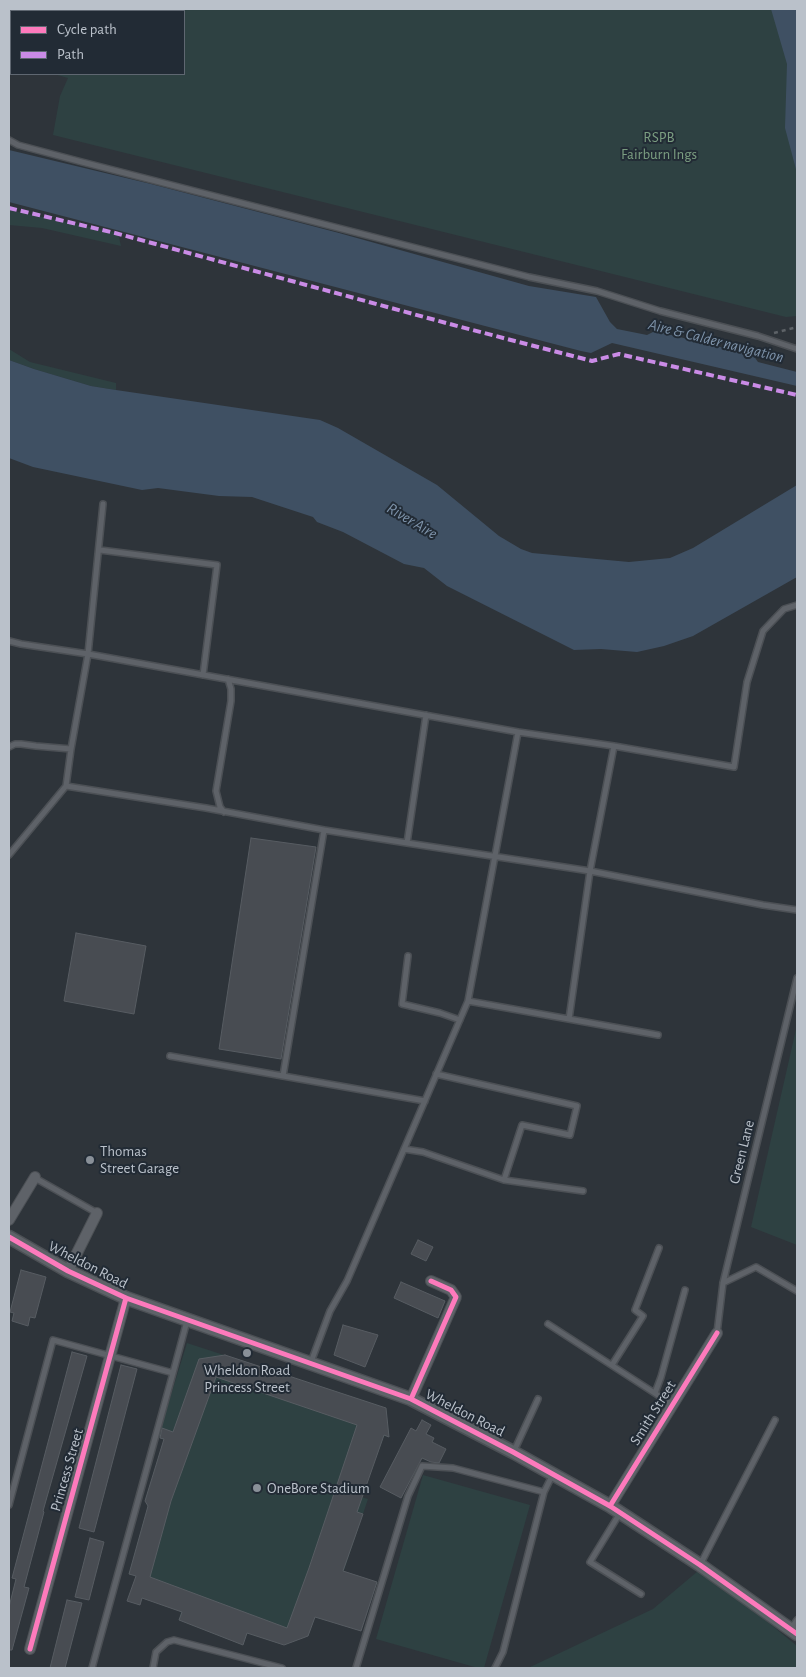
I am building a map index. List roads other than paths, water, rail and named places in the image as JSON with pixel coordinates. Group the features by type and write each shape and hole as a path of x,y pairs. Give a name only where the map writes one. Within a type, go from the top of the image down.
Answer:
{"street":[{"path":"9,1220 34,1177"},
{"path":"68,1271 97,1213"},
{"name":"Wheldon Road","path":"9,1237 68,1271 126,1298 411,1399 513,1452 615,1509 795,1628"},
{"path":"411,1399 456,1296 451,1290 431,1281"},
{"name":"Princess Street","path":"30,1649 112,1356 126,1298"},
{"name":"Smith Street","path":"615,1509 716,1333"}],"lane":[{"path":"9,140 18,145 91,165 520,275 597,291 660,311 758,336 797,349"},
{"path":"9,855 66,786 88,654 104,504"},
{"path":"100,550 217,565 203,675"},
{"path":"9,641 518,732 614,746 734,767 747,682 763,631 784,609 797,606"},
{"path":"224,812 220,807 216,791 231,701 231,689 228,679"},
{"path":"407,843 426,715"},
{"path":"311,1362 330,1311 346,1280 404,1150 468,1000 518,732"},
{"path":"9,747 21,744 71,748"},
{"path":"569,1019 590,871 614,746"},
{"path":"66,786 324,830 590,871 762,905 797,910"},
{"path":"283,1076 324,830"},
{"path":"408,956 402,1004 460,1020"},
{"name":"Green Lane","path":"716,1333 723,1283 797,978"},
{"path":"468,1000 658,1035"},
{"path":"170,1056 425,1101"},
{"path":"436,1074 578,1106 570,1135 522,1125 504,1180"},
{"path":"404,1150 423,1152 504,1180 583,1191"},
{"path":"34,1177 97,1213"},
{"path":"612,1365 642,1316 635,1310 659,1248"},
{"path":"723,1283 756,1267 797,1291"},
{"path":"655,1393 684,1290"},
{"path":"92,1668 188,1319"},
{"path":"548,1324 673,1405"},
{"path":"9,1504 53,1340 173,1373"},
{"path":"513,1452 538,1399"},
{"path":"700,1565 775,1420"},
{"path":"356,1668 408,1496 422,1466 452,1468 544,1492"},
{"path":"495,1668 503,1652 544,1492 553,1474"},
{"path":"615,1509 590,1562 641,1594"},
{"path":"153,1668 156,1652 167,1642 174,1640 282,1668"}],"water":[{"path":"771,9 797,9 797,173 785,128 787,64"},
{"path":"9,150 151,184 339,233 529,286 596,297 610,322 617,329 647,335 655,331 753,355 758,362 797,372 797,386 612,343 591,353 581,351 9,202"},
{"name":"River Aire","path":"9,360 91,386 320,420 338,428 437,485 499,536 532,553 629,562 670,558 693,548 797,485 797,577 693,636 664,646 637,652 601,649 574,650 447,586 424,568 404,564 343,532 317,522 313,517 252,497 219,496 158,488 142,490 33,467 9,458"}],"place":[{"name":"Thomas Street Garage","path":"90,1160"},
{"name":"Wheldon Road Princess Street","path":"247,1353"},
{"name":"OneBore Stadium","path":"257,1488"}],"park label":[{"name":"RSPB Fairburn Ings","path":"659,146"}],"water label":[{"name":"Aire & Calder navigation","path":"716,341"}]}
